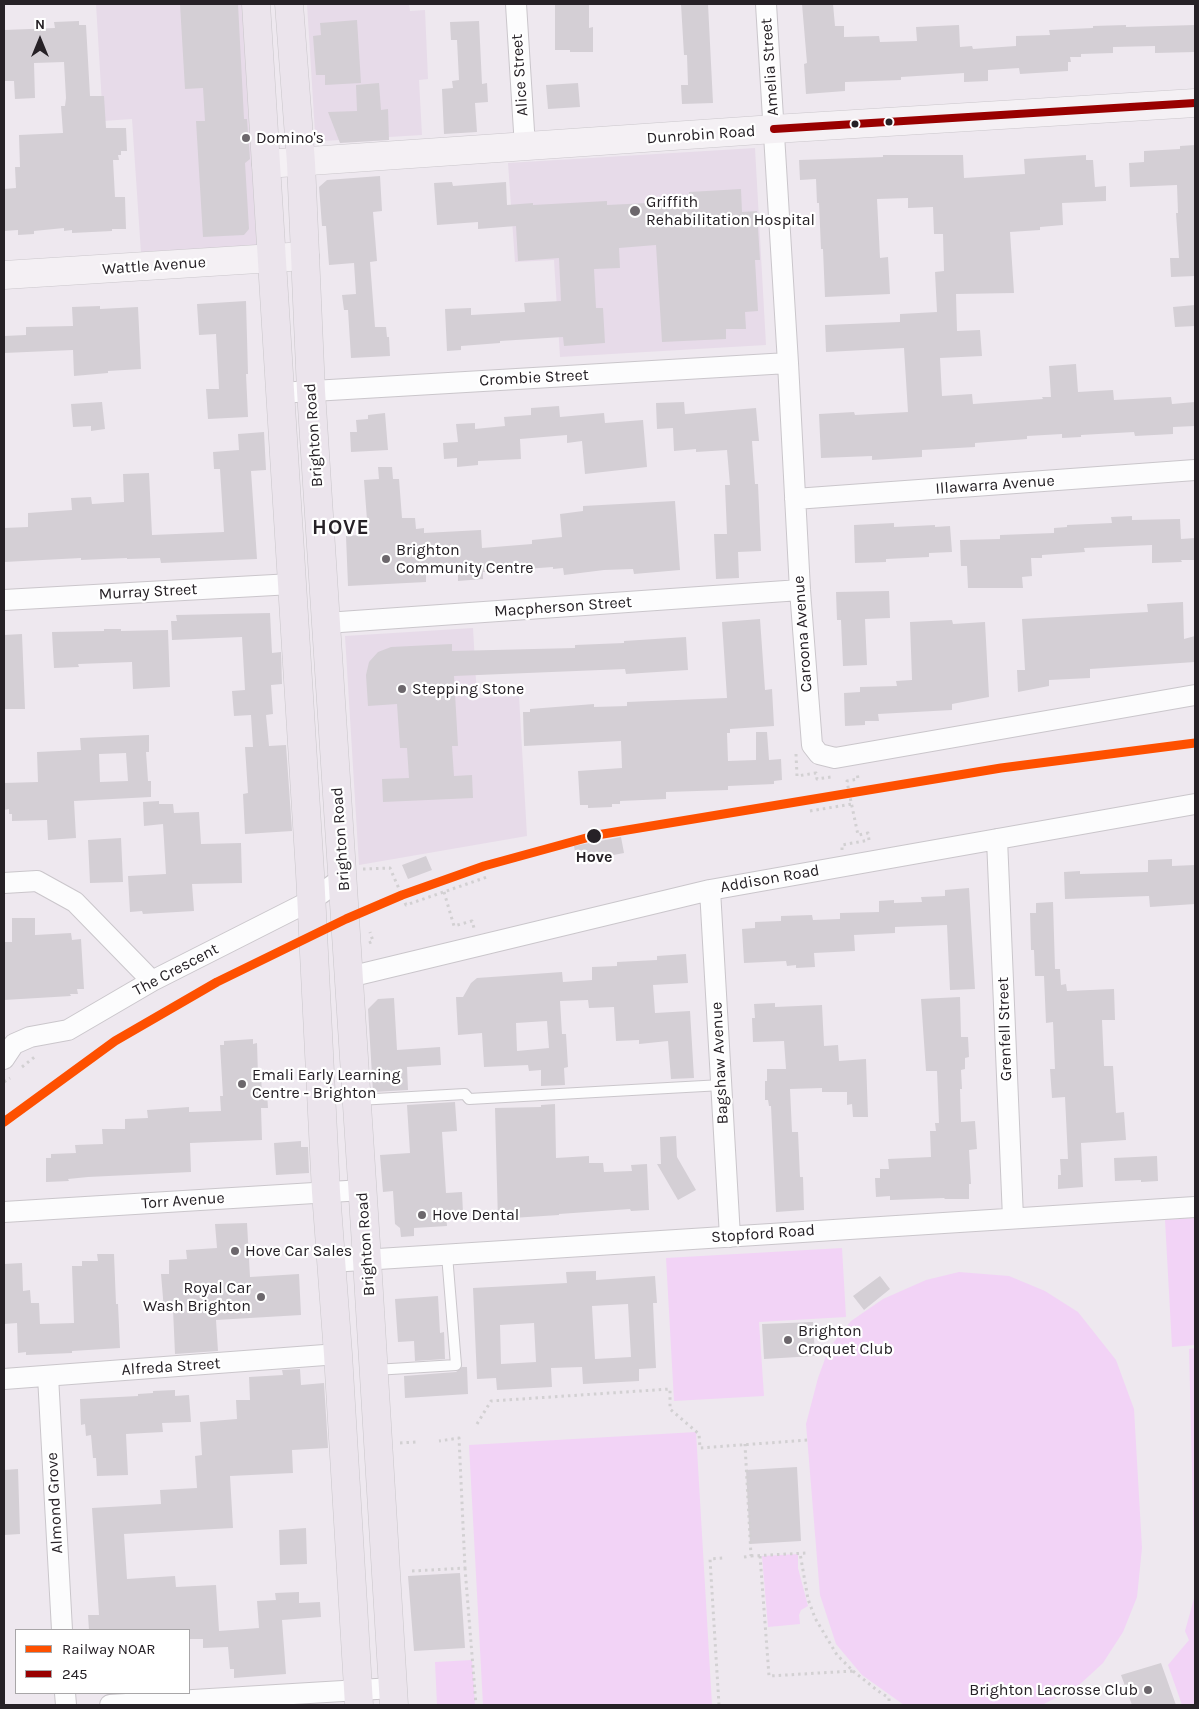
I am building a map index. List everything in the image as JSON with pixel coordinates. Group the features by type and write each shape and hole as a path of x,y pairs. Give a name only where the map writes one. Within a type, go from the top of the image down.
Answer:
{"main road":[{"name":"Brighton Road","path":"256,4 312,900 326,1192 338,1354 358,1698"},
{"name":"Brighton Road","path":"289,4 300,163 311,392 368,1260 393,1697"}],"street":[{"name":"Alice Street","path":"516,4 525,147"},
{"name":"Amelia Street","path":"766,4 774,130"},
{"name":"Dunrobin Road","path":"266,164 1195,103"},
{"name":"Caroona Avenue","path":"774,130 800,590 811,742 818,754 835,758 1195,695"},
{"name":"Wattle Avenue","path":"4,275 305,256"},
{"name":"Crombie Street","path":"279,393 788,363"},
{"name":"Illawarra Avenue","path":"795,499 1195,470"},
{"name":"Murray Street","path":"4,600 292,584"},
{"name":"Macpherson Street","path":"326,623 800,590"},
{"name":"Addison Road","path":"350,978 710,890 1195,804"},
{"name":"Grenfell Street","path":"997,839 1013,1218"},
{"name":"The Crescent","path":"4,1056 14,1044 30,1037 68,1030 152,981 312,900 337,882 343,870"},
{"path":"4,883 37,882 75,902 152,981"},
{"name":"Bagshaw Avenue","path":"710,890 730,1236"},
{"name":"Torr Avenue","path":"4,1212 362,1190"},
{"name":"Stopford Road","path":"331,1262 1195,1207"},
{"name":"Alfreda Street","path":"4,1379 338,1354"},
{"name":"Almond Grove","path":"48,1376 62,1629"},
{"path":"110,1705 393,1697"}],"lane":[{"path":"357,1100 465,1094 469,1099 722,1085"},
{"path":"374,1370 456,1364 447,1255"}],"path":[{"path":"795,746 797,776 816,774 817,780 833,776"},
{"path":"844,866 842,845 869,840 868,833 858,835 847,781 858,780 857,772 849,774"},
{"path":"810,812 852,804"},
{"path":"343,870 390,868 406,905 487,877"},
{"path":"444,892 454,926 472,921 478,946"},
{"path":"477,1424 491,1401 670,1389 670,1409 699,1434 700,1448 808,1440"},
{"path":"439,1440 459,1438 465,1568 476,1705"},
{"path":"391,1443 417,1442"},
{"path":"745,1444 751,1556"},
{"path":"800,1553 808,1599 815,1618 826,1638 853,1671 878,1692 889,1698 889,1705"},
{"path":"744,1557 806,1553"},
{"path":"760,1556 769,1676 853,1671"},
{"path":"719,1705 710,1559 723,1558"},
{"path":"412,1571 465,1568"}],"shaded area":[{"path":"96,4 247,4 262,246 141,253 132,119 103,121"},
{"path":"307,4 409,4 410,11 425,10 428,79 419,80 422,135 323,141 315,133"},
{"name":"Griffith Rehabilitation Hospital","path":"755,148 766,345 560,357 554,260 515,262 508,163"},
{"path":"473,628 477,698 519,696 527,836 359,865 345,636"},
{"path":"1195,1218 1195,1345 1172,1347 1165,1220"},
{"path":"842,1248 846,1317 759,1322 764,1396 674,1401 666,1258"},
{"path":"959,1272 1009,1276 1045,1291 1078,1312 1116,1360 1134,1409 1142,1548 1137,1597 1123,1632 1103,1663 1077,1687 1042,1705 904,1705 862,1675 836,1644 820,1595 806,1424 818,1378 829,1348 851,1321 883,1299 926,1280"},
{"path":"1195,1348 1195,1592 1189,1349"},
{"path":"696,1432 712,1705 483,1705 469,1445"},
{"path":"798,1554 798,1568 808,1606 801,1610 799,1615 800,1624 768,1627 762,1556"},
{"path":"1195,1595 1195,1705 1182,1705 1168,1665 1189,1640 1185,1631"},
{"path":"472,1660 475,1705 437,1705 435,1662"}],"building":[{"path":"180,4 238,4 244,119 247,119 250,159 245,163 249,229 244,235 203,237 196,121 205,121 203,88 185,89"},
{"path":"555,4 589,4 589,28 593,27 593,52 555,50"},
{"path":"681,4 708,4 713,103 682,104 681,85 688,85 687,55 684,55"},
{"path":"802,4 833,4 835,26 844,26 844,37 879,36 880,42 917,41 916,27 959,25 960,47 972,46 973,49 1016,46 1016,36 1050,35 1049,30 1093,28 1093,26 1195,25 1195,52 1155,53 1155,46 1113,47 1113,53 1081,54 1081,57 1070,57 1071,62 1068,62 1068,71 1020,74 1019,68 988,70 988,81 964,82 964,73 901,77 901,80 845,82 845,91 806,94 804,64 807,63"},
{"path":"357,20 361,83 325,85 325,75 316,75 313,36 321,35 320,23"},
{"path":"79,21 79,25 86,25 90,96 104,96 106,128 126,128 127,151 121,151 121,155 118,155 119,160 113,160 115,197 125,197 126,229 72,233 72,230 64,231 64,228 34,231 34,234 18,235 18,230 4,231 4,189 16,188 15,167 20,167 19,135 63,133 61,106 65,106 66,98 64,62 34,63 35,98 15,99 14,81 4,81 4,30 55,28 54,22"},
{"path":"479,21 482,84 487,83 488,102 475,103 477,132 444,134 442,89 453,88 452,81 459,80 457,40 451,40 450,22"},
{"path":"379,83 381,110 388,109 389,140 340,143 328,112 357,111 356,85"},
{"path":"578,83 580,107 548,109 546,85"},
{"path":"1195,145 1195,276 1171,277 1170,258 1179,258 1176,213 1178,213 1177,185 1130,187 1129,163 1144,162 1144,151 1180,149 1180,146"},
{"path":"883,155 963,155 964,178 1025,174 1024,159 1086,155 1086,160 1093,160 1095,187 1106,186 1106,201 1062,203 1063,225 1040,227 1040,230 1010,232 1014,293 956,294 957,331 980,330 982,356 940,358 942,396 972,394 973,404 1043,399 1042,397 1051,397 1049,366 1076,364 1078,392 1113,390 1114,400 1171,397 1172,404 1195,402 1195,426 1173,427 1173,434 1135,436 1134,432 1062,438 1062,434 1027,436 1027,439 975,443 975,447 922,450 922,457 872,460 872,456 821,458 819,414 854,412 855,415 908,412 904,348 826,352 825,325 900,322 900,314 937,312 935,272 944,271 943,234 934,234 933,207 908,208 908,198 877,199 880,258 888,257 890,294 825,297 823,249 821,249 816,179 800,180 799,160 883,157"},
{"path":"380,176 382,211 373,212 377,261 370,262 375,327 386,327 387,337 389,337 390,356 351,358 348,310 344,310 342,295 356,294 354,263 329,265 326,226 322,226 319,187 327,180"},
{"name":"Griffith Rehabilitation Hospital","path":"452,182 453,186 506,182 507,205 607,201 607,205 689,201 689,192 741,189 742,212 757,211 760,260 755,260 758,311 745,312 746,329 726,329 726,339 662,342 656,245 619,248 620,268 594,269 596,308 603,308 605,343 564,346 563,337 500,341 500,343 461,346 461,350 447,351 445,309 471,308 471,315 525,312 524,303 561,301 559,258 518,261 516,226 478,229 478,222 437,225 434,183"},
{"path":"246,301 248,417 208,419 206,389 219,389 216,334 199,335 197,304"},
{"path":"1195,305 1195,326 1175,327 1173,307"},
{"path":"100,306 100,309 138,307 141,369 74,376 73,350 4,353 4,336 26,335 26,327 73,326 72,307"},
{"path":"102,402 105,429 91,431 91,426 73,427 71,404"},
{"path":"684,402 685,414 756,408 759,441 752,441 755,484 758,484 761,551 738,552 739,578 716,579 714,534 727,534 725,485 730,485 727,450 696,452 696,449 674,451 673,428 657,429 656,403"},
{"path":"559,406 560,417 604,413 605,423 643,420 647,467 585,474 582,441 567,443 567,435 520,439 521,459 478,461 478,465 457,467 457,458 444,459 443,443 458,442 456,424 475,423 475,429 505,426 504,417 531,415 531,408"},
{"path":"385,413 388,450 351,452 350,432 357,432 356,420 368,419 368,415"},
{"path":"264,432 266,470 251,471 257,559 161,563 160,558 81,560 81,558 4,562 4,528 28,527 28,513 72,510 71,498 91,497 92,504 124,502 123,474 149,473 152,535 224,532 220,469 214,469 213,452 239,450 238,434"},
{"path":"378,467 392,467 393,479 399,479 402,518 415,518 416,529 424,528 424,533 481,530 482,548 532,544 532,540 562,537 560,514 583,511 583,506 675,501 680,570 634,574 633,569 604,570 564,575 563,568 553,569 553,567 483,572 483,579 458,581 458,571 426,572 426,582 348,586 346,536 359,535 358,521 367,520 364,480 379,479"},
{"path":"1132,516 1132,520 1180,519 1181,539 1195,538 1195,560 1152,563 1152,545 1084,548 1085,552 1042,555 1042,558 1031,558 1032,576 1022,577 1023,588 968,588 967,566 961,566 960,540 1000,539 1000,535 1054,533 1054,528 1067,527 1067,525 1112,523 1111,517"},
{"path":"894,523 894,527 950,526 952,552 929,553 929,557 886,559 886,562 855,563 854,525"},
{"path":"889,591 890,618 865,619 867,665 843,666 841,620 837,620 836,592"},
{"path":"1183,602 1184,639 1195,636 1195,662 1090,669 1090,678 1049,680 1049,686 1018,692 1017,670 1025,670 1022,619 1148,612 1147,604"},
{"path":"270,613 272,653 281,652 282,684 271,685 273,714 266,715 269,746 286,745 292,831 245,834 243,794 248,793 245,747 253,747 251,715 234,716 232,691 245,690 242,637 172,640 171,621 177,621 176,615"},
{"path":"760,619 765,690 772,689 774,726 730,729 730,733 727,733 728,761 756,760 756,732 767,732 769,760 781,759 782,780 774,781 774,784 728,786 728,790 666,792 666,799 620,801 620,804 612,804 612,807 588,808 588,805 580,805 578,771 622,768 621,741 524,746 523,712 530,712 530,709 594,704 594,707 627,706 627,702 727,698 722,622"},
{"path":"952,620 953,624 985,622 989,697 952,704 952,710 878,714 879,721 865,721 865,725 845,726 844,693 860,692 860,687 897,686 896,681 912,680 910,622"},
{"path":"104,629 121,629 121,631 168,630 170,687 133,689 132,662 78,664 79,667 54,668 52,632 104,631"},
{"path":"22,634 25,709 4,709 4,635"},
{"path":"686,637 688,670 626,674 625,669 454,676 458,746 452,746 454,776 472,775 473,798 383,802 382,779 409,778 407,748 400,748 397,704 368,706 366,675 369,662 378,652 391,647 452,644 452,651 575,648 575,645 624,643 624,641"},
{"path":"149,735 149,752 146,752 148,781 151,781 151,797 74,801 76,838 48,840 47,820 12,821 12,814 9,814 9,809 4,810 4,783 38,782 37,752 81,750 80,738","holes":["126,753 128,781 100,782 99,754"]},
{"path":"159,801 159,804 173,804 174,813 199,812 201,844 241,843 242,883 192,884 194,911 143,914 142,911 130,912 128,876 166,874 163,824 144,826 143,802"},
{"path":"621,837 624,853 577,862 574,846"},
{"path":"121,838 123,882 90,883 88,840"},
{"path":"426,856 432,870 408,879 402,865"},
{"path":"1172,859 1172,866 1195,865 1195,904 1150,907 1149,896 1065,899 1064,872 1080,871 1080,874 1148,872 1148,860"},
{"path":"969,888 975,989 950,990 947,925 895,927 895,933 854,935 855,951 814,953 815,967 796,968 796,965 787,966 786,961 744,963 742,929 755,928 755,922 781,921 781,916 812,915 813,920 840,919 840,913 879,912 879,901 894,900 894,903 922,902 921,897 945,896 945,890"},
{"path":"1053,902 1055,969 1060,969 1061,985 1066,984 1067,991 1114,989 1115,1020 1102,1020 1104,1066 1113,1066 1116,1113 1124,1112 1126,1140 1081,1143 1083,1187 1058,1189 1058,1175 1061,1175 1060,1159 1068,1159 1065,1097 1052,1098 1050,1069 1055,1069 1053,1022 1046,1023 1044,976 1035,976 1034,950 1031,950 1030,913 1036,913 1036,903"},
{"path":"12,918 35,918 35,935 71,933 72,940 81,939 84,989 77,989 78,994 70,994 71,996 4,1000 4,942 12,942"},
{"path":"686,954 688,983 653,985 655,1013 690,1011 694,1078 671,1079 668,1041 639,1044 639,1040 616,1041 614,1007 589,1008 588,1000 560,1001 562,1034 566,1034 568,1067 564,1068 565,1085 541,1086 541,1070 529,1071 528,1065 484,1067 482,1033 458,1035 456,997 463,997 471,983 477,978 562,972 563,982 592,980 592,967 617,966 617,962 657,960 657,956","holes":["547,1021 549,1048 517,1051 516,1023"]},
{"path":"960,997 961,1037 968,1037 969,1057 965,1058 965,1069 961,1070 961,1122 975,1121 977,1149 969,1150 971,1184 969,1184 969,1199 890,1200 890,1196 876,1197 875,1178 880,1178 880,1169 889,1169 888,1159 931,1157 930,1131 936,1131 935,1123 939,1123 937,1071 926,1071 921,999"},
{"path":"394,998 397,1050 440,1047 441,1065 407,1067 408,1090 373,1092 368,1009 378,999"},
{"path":"775,1003 775,1007 822,1005 824,1046 838,1045 839,1061 866,1059 868,1117 853,1117 852,1104 847,1105 847,1092 822,1092 822,1088 790,1089 792,1132 798,1132 800,1177 803,1177 804,1210 776,1212 771,1106 769,1106 768,1100 765,1100 765,1081 767,1081 767,1069 786,1069 784,1041 753,1042 752,1018 755,1018 754,1004"},
{"path":"253,1039 253,1044 257,1043 258,1076 261,1076 262,1093 267,1093 268,1108 261,1108 262,1140 190,1143 191,1172 88,1177 68,1179 69,1181 46,1182 46,1158 51,1158 51,1154 76,1153 75,1145 103,1144 102,1129 125,1129 125,1119 148,1118 147,1110 189,1107 189,1112 221,1111 220,1096 223,1096 220,1045 224,1045 224,1041"},
{"path":"455,1102 457,1131 442,1132 446,1193 462,1192 463,1213 446,1213 447,1226 414,1228 414,1236 401,1237 400,1228 395,1224 393,1191 383,1192 380,1155 410,1153 407,1105"},
{"path":"555,1104 556,1158 589,1156 589,1163 603,1163 604,1172 632,1171 631,1165 647,1164 649,1210 631,1211 630,1209 559,1214 512,1218 512,1221 498,1222 495,1108 541,1107 541,1105"},
{"path":"676,1136 677,1157 696,1190 678,1200 657,1164 661,1164 660,1137"},
{"path":"301,1141 301,1147 308,1147 309,1173 276,1175 274,1143"},
{"path":"1157,1156 1158,1181 1115,1181 1114,1158"},
{"path":"247,1223 250,1277 299,1274 301,1315 216,1320 218,1351 175,1354 173,1309 164,1310 161,1274 169,1274 169,1260 187,1259 186,1250 217,1248 215,1224"},
{"path":"97,1254 114,1254 120,1348 72,1351 72,1353 26,1355 26,1352 18,1353 17,1323 4,1324 4,1264 22,1263 23,1291 30,1290 31,1303 39,1303 40,1324 74,1323 72,1266 82,1266 82,1261 98,1261"},
{"path":"596,1271 596,1280 655,1276 657,1303 653,1303 656,1368 639,1369 639,1381 583,1384 582,1367 551,1368 552,1387 497,1390 496,1378 477,1379 473,1288 567,1283 566,1272","holes":["628,1304 631,1357 595,1359 592,1306","534,1323 536,1362 501,1364 500,1325"]},
{"path":"880,1276 890,1289 864,1310 853,1296"},
{"path":"438,1296 440,1333 444,1332 445,1359 415,1361 414,1341 398,1342 395,1299"},
{"name":"Brighton Croquet Club","path":"813,1322 815,1356 764,1359 762,1324"},
{"path":"462,1367 467,1367 468,1394 405,1398 404,1376 456,1372"},
{"path":"300,1369 301,1385 324,1383 328,1448 292,1450 293,1473 230,1476 233,1528 124,1534 127,1579 175,1576 176,1587 216,1585 219,1631 259,1628 257,1601 276,1600 275,1593 299,1592 299,1603 320,1602 321,1617 282,1620 286,1674 234,1678 234,1669 230,1669 228,1647 203,1648 203,1639 190,1639 190,1629 89,1629 88,1615 99,1615 92,1508 161,1504 160,1490 197,1488 195,1456 202,1455 200,1422 237,1419 236,1400 250,1400 249,1377 283,1375 282,1370"},
{"path":"175,1390 175,1396 189,1395 191,1422 162,1423 163,1432 126,1434 128,1475 97,1476 96,1458 93,1458 91,1435 86,1436 85,1424 81,1425 80,1399 138,1396 138,1394 153,1393 153,1391"},
{"path":"797,1467 801,1541 750,1544 746,1470"},
{"path":"18,1469 20,1534 4,1535 4,1470"},
{"path":"306,1528 307,1564 280,1565 279,1530"},
{"path":"460,1573 465,1648 414,1651 408,1576"},
{"name":"Brighton Lacrosse Club","path":"1161,1663 1176,1705 1132,1705 1121,1675"}],"rail line":[{"name":"NOAR","path":"4,1122 115,1041 217,982 346,919 402,895 484,866 597,835 1001,768 1195,743"}],"transit line":[{"name":"245","path":"774,129 1195,103"}],"place":[{"name":"Domino's","path":"246,138"},
{"name":"Griffith Rehabilitation Hospital","path":"635,211"},
{"name":"Brighton Community Centre","path":"386,559"},
{"name":"Stepping Stone","path":"402,689"},
{"name":"Hove","path":"594,836"},
{"name":"Emali Early Learning Centre - Brighton","path":"242,1084"},
{"name":"Hove Dental","path":"422,1215"},
{"name":"Hove Car Sales","path":"235,1251"},
{"name":"Royal Car Wash Brighton","path":"261,1297"},
{"name":"Brighton Croquet Club","path":"788,1340"},
{"name":"Brighton Lacrosse Club","path":"1148,1690"}],"district":[{"name":"HOVE","path":"341,528"}]}
